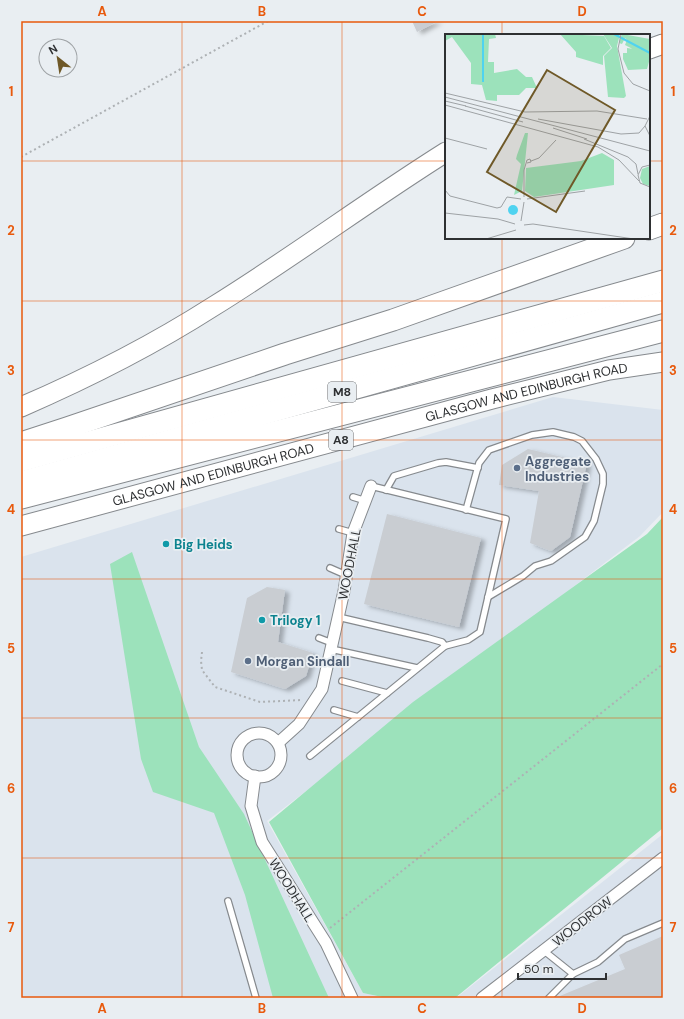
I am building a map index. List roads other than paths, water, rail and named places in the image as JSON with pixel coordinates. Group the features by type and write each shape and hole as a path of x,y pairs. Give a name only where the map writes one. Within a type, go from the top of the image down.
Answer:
{"highway":[{"path":"650,49 663,44"},
{"path":"21,407 124,359 195,318 251,283 367,203 445,153"},
{"path":"650,229 663,224"},
{"path":"21,443 285,354 393,320 621,239"},
{"name":"M8","path":"21,461 663,281"},
{"name":"M8","path":"21,482 663,302"},
{"path":"297,404 344,400 563,345 630,331 662,331"},
{"name":"M8","path":"21,498 662,331"},
{"name":"GLASGOW AND EDINBURGH ROAD","path":"21,526 492,399 609,370 663,362"}],"street":[{"name":"WOODHALL","path":"278,743 299,724 322,689 338,617 353,533 371,486"},
{"path":"260,732 271,736 278,743 281,754 280,762 270,774 265,776 255,776 247,774 242,769 238,763 237,754 240,742 247,736 260,732"},
{"name":"WOODHALL","path":"255,776 251,806 262,842 321,935 352,998"},
{"name":"WOODROW","path":"482,998 663,858"}],"lane":[{"path":"466,510 479,463 490,450 532,435 553,432 574,437 582,441 596,459 603,474 603,484 594,521 585,537 551,561 535,566 523,576 488,597"},
{"path":"386,490 394,476 438,463 446,462 478,468"},
{"name":"WOODHALL","path":"371,486 506,519 480,632 468,640 445,646"},
{"path":"353,497 366,501"},
{"path":"339,529 353,533"},
{"path":"330,568 346,574"},
{"path":"310,756 445,646 442,642 428,638 338,617"},
{"path":"320,638 332,646 417,668"},
{"path":"342,681 387,693"},
{"path":"334,710 358,717"},
{"path":"228,901 256,998"},
{"path":"549,998 573,974 598,962 625,939 663,923"},
{"path":"543,950 573,974"}],"place":[{"name":"Aggregate Industries","path":"517,468"},
{"name":"Big Heids","path":"166,544"},
{"name":"Trilogy 1","path":"262,620"},
{"name":"Morgan Sindall","path":"248,661"}]}
